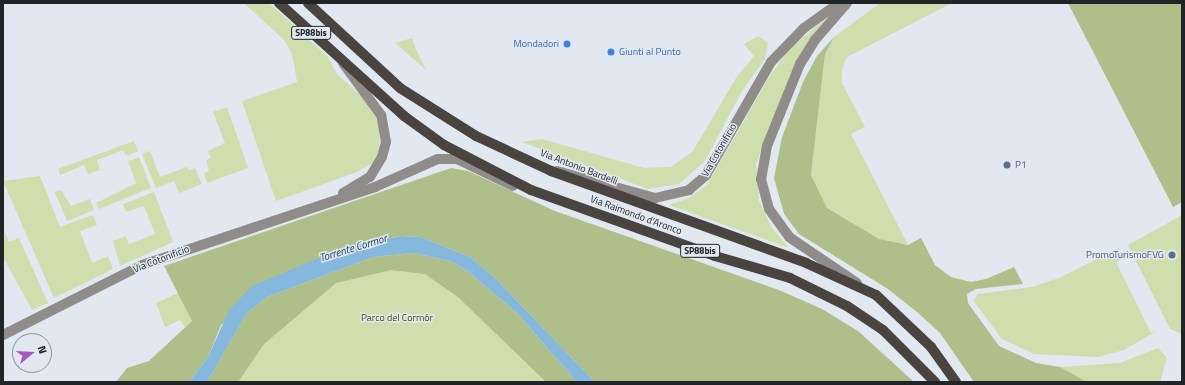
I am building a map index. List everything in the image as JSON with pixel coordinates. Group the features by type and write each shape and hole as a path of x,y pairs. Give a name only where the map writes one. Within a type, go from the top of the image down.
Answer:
{"main road":[{"name":"SP88bis","path":"279,3 343,63 404,116 438,141 532,190"},
{"name":"Via Antonio Bardelli","path":"308,3 395,82 438,115 551,171 806,263 876,295"},
{"name":"Via Raimondo d'Aronco","path":"532,190 715,256 790,278 847,306 882,330 934,382"},
{"name":"SP88bis","path":"876,295 931,347 956,382"}],"street":[{"name":"Via Cotonificio","path":"551,171 572,173 655,198 689,190 706,175 771,62 804,28 839,3"},
{"path":"847,3 815,40 800,64 767,146 762,179 769,209 789,237 876,295"},
{"name":"Via Cotonificio","path":"327,201 370,177 382,157 386,142 381,115 343,63"},
{"name":"Via Cotonificio","path":"3,335 142,265 327,201 375,187 427,163 447,158 518,188 532,190"}],"green space":[{"path":"244,3 269,3 328,57 337,74 365,100 375,114 380,130 378,160 357,172 276,201 242,101 297,82 292,53 284,40"},
{"path":"880,3 952,3 847,57 842,69 842,83 865,127 851,134 908,245 879,239 827,208 811,175 825,54 834,37"},
{"path":"1068,3 1182,3 1182,202 1173,207"},
{"path":"826,18 798,58 756,164 759,201 772,228 789,248 669,205 689,198 707,185 771,74 792,47"},
{"path":"758,36 768,43 765,59 742,91 705,161 679,184 648,189 522,142 542,139 644,168 671,167 693,151 736,78 754,56 744,44"},
{"path":"834,37 825,54 811,175 827,208 879,239 908,245 921,238 935,265 951,277 971,282 986,279 1014,267 1023,284 976,289 967,294 968,303 999,346 1036,363 1060,367 1087,382 974,382 940,333 917,312 888,289 799,234 784,214 774,178 782,137 803,82 817,56"},
{"path":"412,38 415,47 426,70 395,43"},
{"path":"227,107 248,168 207,183 204,173 209,171 206,160 211,158 208,151 225,143 213,112"},
{"path":"134,141 138,151 126,156 123,150 97,160 100,170 88,174 84,165 60,175 58,169"},
{"path":"150,151 160,177 187,167 189,170 195,168 202,184 179,193 174,181 156,188 142,154"},
{"path":"139,157 151,188 99,209 96,203 136,183 128,161"},
{"path":"451,168 468,171 555,211 779,290 822,309 858,331 914,382 595,382 494,277 470,257 421,237 401,236 340,249 221,325 208,357 189,382 116,382 127,368 149,361 192,321 164,266"},
{"path":"40,176 60,227 93,215 97,225 80,231 92,263 108,256 113,269 54,298 3,181"},
{"path":"61,190 71,206 90,199 94,210 67,221 55,192"},
{"path":"154,192 173,242 120,266 113,241 126,236 129,244 155,234 144,206 126,212 123,204"},
{"path":"1182,215 1182,334 1170,329 1128,245"},
{"path":"5,232 9,242 19,238 48,303 32,310 3,257"},
{"path":"1119,248 1124,258 1116,262 1151,333 1158,330 1124,350 1098,357 1034,354 1002,339 973,300 978,294 1032,287 1059,278"},
{"name":"Parco del Cormôr","path":"414,253 577,382 207,382 247,313 267,297"},
{"path":"414,253 450,261 466,270 517,313 577,382 546,382 458,297 425,274 391,270 336,283 264,344 238,382 207,382 247,313 267,297 373,257"},
{"path":"178,293 192,321 185,327 180,320 165,327 156,303"},
{"path":"1158,348 1167,358 1160,382 1087,382 1060,367 1120,363"}],"water":[{"name":"Torrente Cormor","path":"401,236 421,237 470,257 494,277 595,382 577,382 517,313 466,270 450,261 414,253 373,257 267,297 247,313 207,382 189,382 208,357 229,310 252,286 340,249"}],"place":[{"name":"Mondadori","path":"567,44"},
{"name":"Giunti al Punto","path":"611,52"},
{"name":"P1","path":"1007,165"},
{"name":"PromoTurismoFVG","path":"1172,255"}]}
